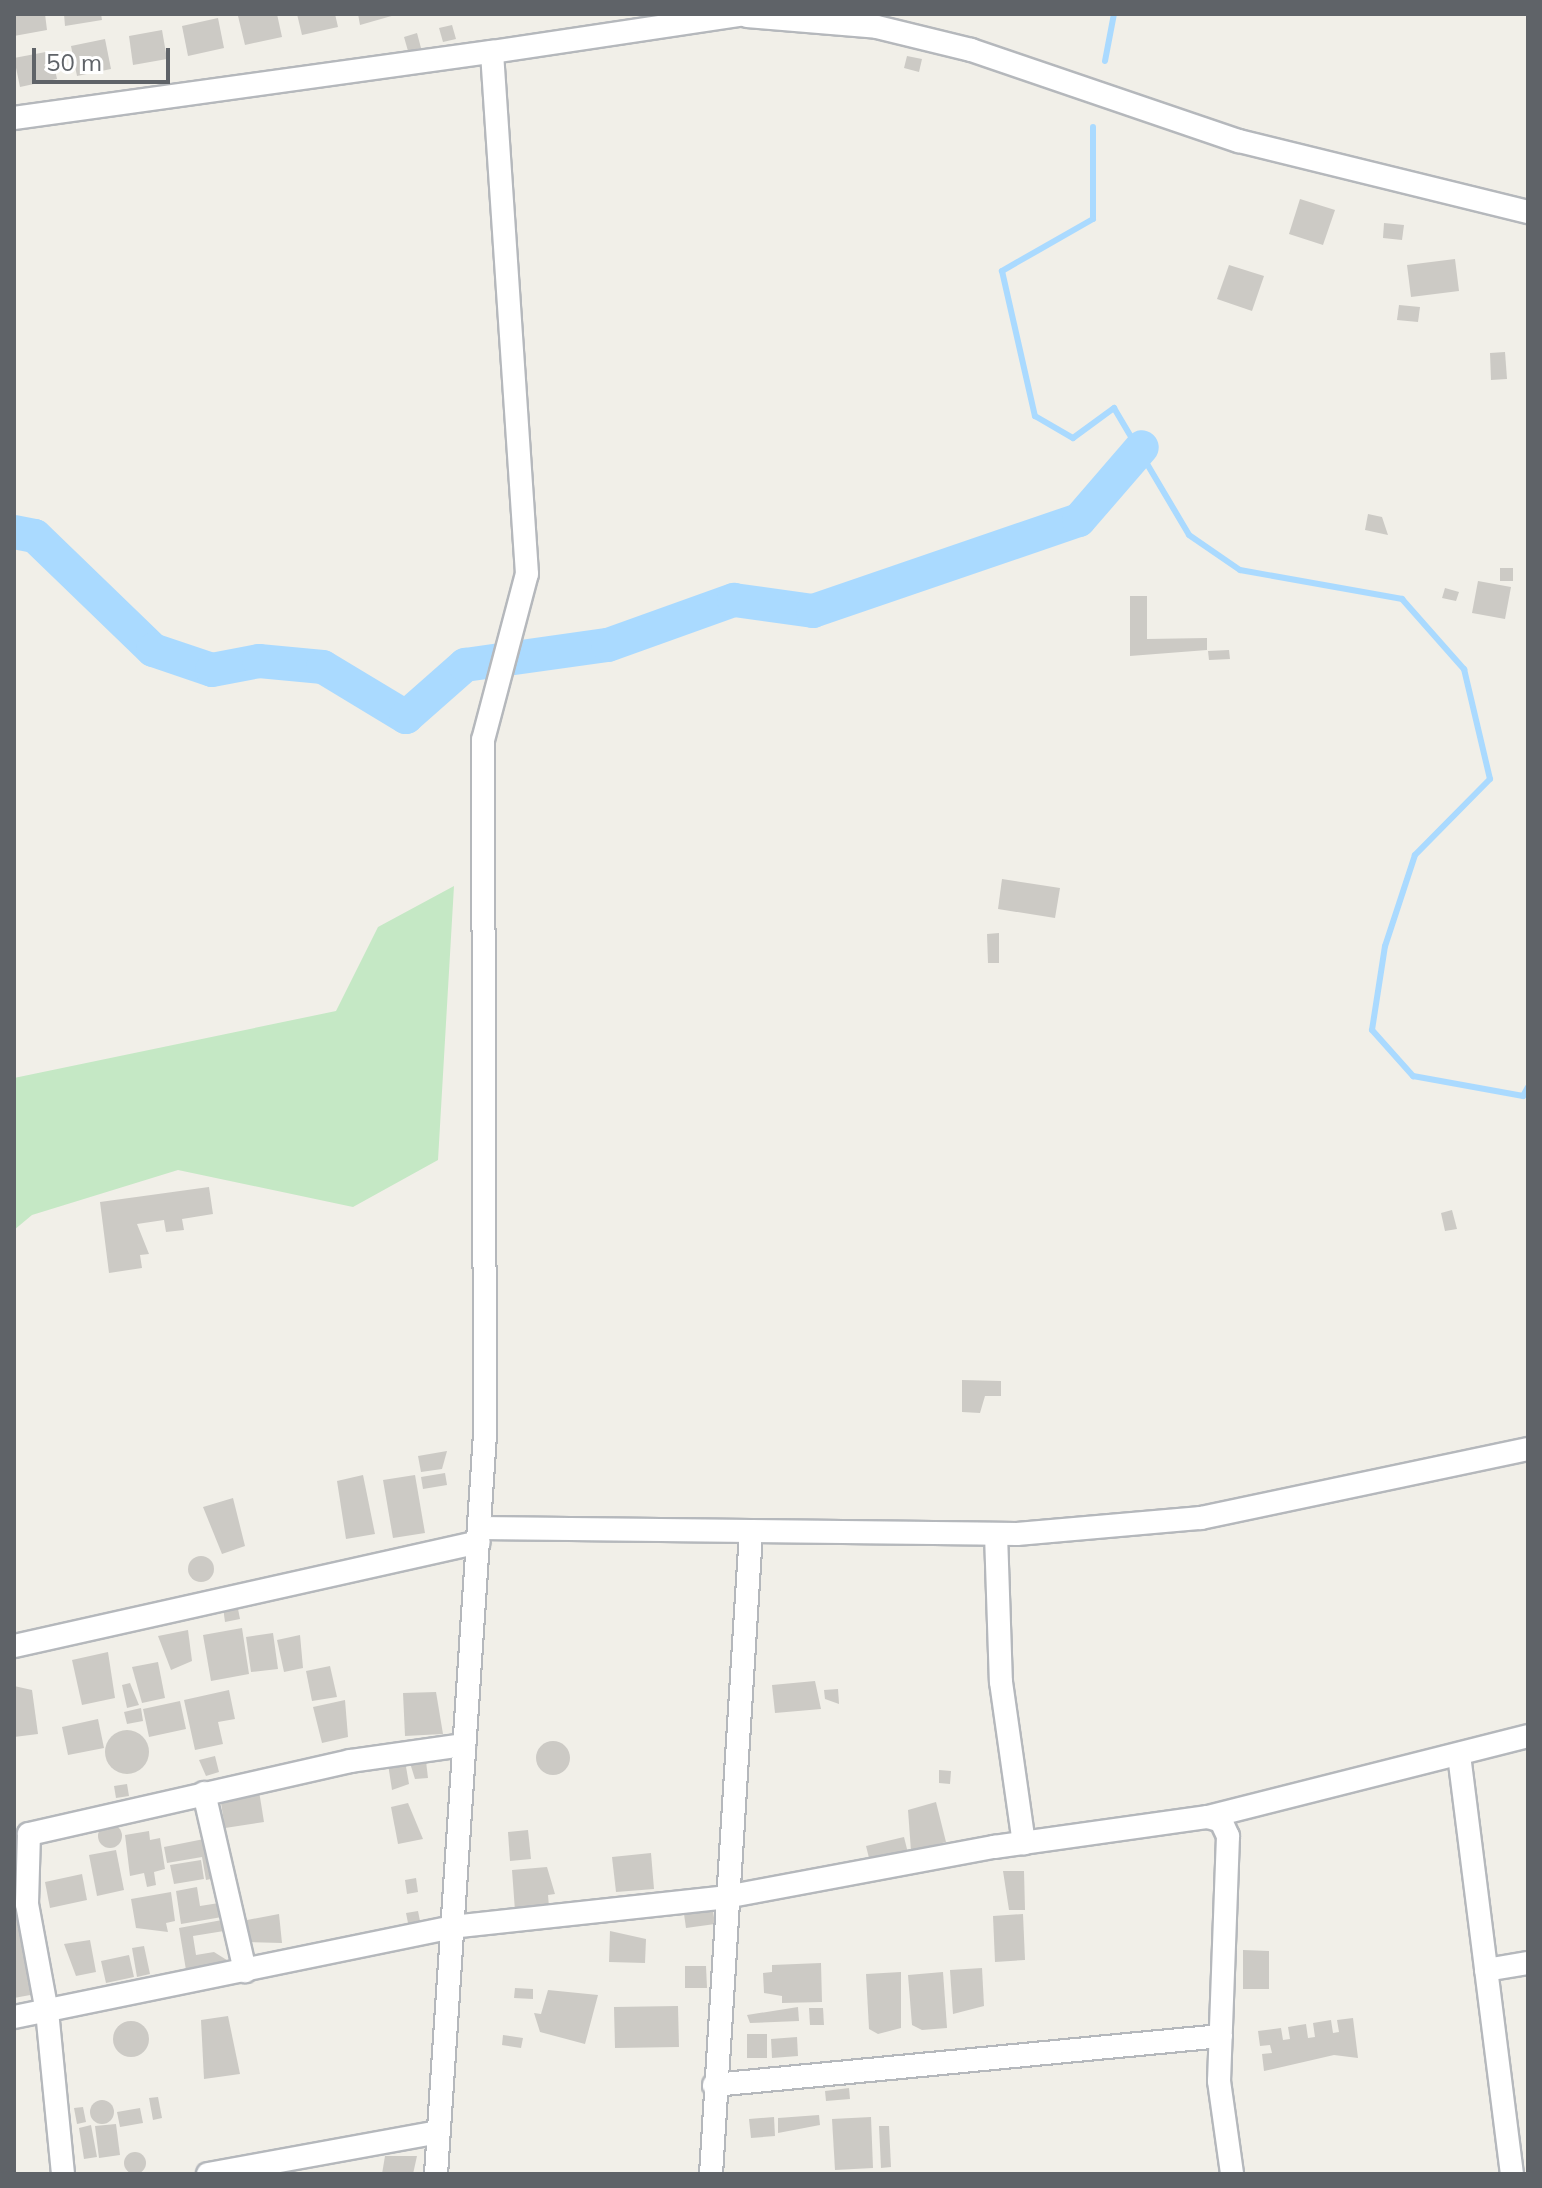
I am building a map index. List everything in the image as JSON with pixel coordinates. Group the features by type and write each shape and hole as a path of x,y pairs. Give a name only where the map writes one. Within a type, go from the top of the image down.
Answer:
{"street":[{"path":"14,118 747,15 877,27 971,50 1239,141 1528,212"},
{"path":"436,2174 485,1434 483,740 527,574 492,52"},
{"path":"14,1646 532,1523 751,1532 996,1534 1201,1518 1528,1449"},
{"path":"711,2174 714,2085 751,1532"},
{"path":"996,1534 1001,1682 1024,1843"},
{"path":"14,2017 452,1927 726,1897 1024,1843 1208,1817 1528,1736"},
{"path":"63,2174 47,2012 27,1904 29,1834 204,1793 464,1745"},
{"path":"1459,1755 1512,2174"},
{"path":"204,1793 245,1971"},
{"path":"1208,1817 1221,1821 1228,1836 1221,2036 1232,2174"},
{"path":"1486,1970 1528,1963"},
{"path":"714,2085 1221,2036"},
{"path":"208,2174 438,2132"}],"green space":[{"path":"454,886 438,1160 353,1207 178,1170 32,1215 14,1230 14,1078 336,1011 378,927"}],"building":[{"path":"14,14 45,14 47,30 14,36"},
{"path":"64,14 101,14 102,20 65,26"},
{"path":"277,14 282,37 245,45 238,16"},
{"path":"297,14 335,14 338,27 302,35"},
{"path":"358,14 395,14 395,15 360,25"},
{"path":"218,18 224,48 188,56 182,26"},
{"path":"452,25 456,39 443,42 439,28"},
{"path":"162,30 167,59 133,65 129,36"},
{"path":"417,33 421,48 408,51 404,37"},
{"path":"105,39 111,69 77,76 71,46"},
{"path":"51,51 57,79 20,87 14,58"},
{"path":"907,56 922,59 919,72 904,68"},
{"path":"1300,199 1335,210 1323,245 1289,234"},
{"path":"1384,223 1404,225 1402,240 1383,238"},
{"path":"1455,259 1459,291 1411,297 1407,265"},
{"path":"1229,265 1264,276 1252,311 1217,299"},
{"path":"1399,305 1420,307 1418,322 1397,320"},
{"path":"1505,352 1507,379 1491,380 1490,353"},
{"path":"1368,514 1382,517 1388,535 1365,530"},
{"path":"1500,568 1513,568 1513,581 1500,581"},
{"path":"1478,581 1511,587 1505,619 1472,613"},
{"path":"1445,588 1459,592 1456,601 1442,598"},
{"path":"1130,596 1147,596 1147,639 1207,638 1207,650 1130,656"},
{"path":"1229,650 1230,659 1209,660 1208,651"},
{"path":"1002,879 1060,888 1055,918 998,909"},
{"path":"999,933 999,963 988,963 987,934"},
{"path":"209,1187 213,1214 182,1219 184,1230 166,1232 164,1220 137,1224 149,1254 140,1255 142,1268 109,1273 100,1202"},
{"path":"1452,1210 1457,1229 1445,1231 1441,1213"},
{"path":"962,1380 1001,1381 1001,1396 985,1396 980,1413 962,1412"},
{"path":"447,1451 442,1469 421,1472 418,1456"},
{"path":"445,1473 447,1485 423,1489 421,1477"},
{"path":"363,1475 375,1534 346,1539 337,1481"},
{"path":"415,1475 425,1533 393,1538 383,1480"},
{"path":"233,1498 245,1546 222,1554 203,1507"},
{"path":"201,1556 210,1560 214,1569 210,1578 201,1582 192,1578 188,1569 192,1560"},
{"path":"237,1604 240,1619 225,1622 223,1607"},
{"path":"242,1628 249,1674 211,1681 203,1635"},
{"path":"188,1630 192,1661 171,1670 158,1636"},
{"path":"273,1633 278,1669 251,1672 246,1637"},
{"path":"300,1635 303,1668 284,1672 277,1640"},
{"path":"108,1652 115,1698 82,1705 72,1660"},
{"path":"158,1662 165,1698 142,1703 132,1667"},
{"path":"330,1666 337,1697 312,1701 306,1671"},
{"path":"815,1681 821,1709 775,1713 772,1685"},
{"path":"130,1683 139,1705 127,1708 122,1685"},
{"path":"14,1686 32,1690 38,1734 14,1737"},
{"path":"838,1689 839,1704 825,1699 824,1690"},
{"path":"229,1690 235,1719 218,1722 223,1744 195,1750 184,1700"},
{"path":"436,1692 443,1734 405,1736 403,1693"},
{"path":"345,1700 348,1737 322,1743 313,1707"},
{"path":"180,1701 186,1729 149,1737 143,1709"},
{"path":"141,1708 143,1721 127,1724 124,1712"},
{"path":"98,1719 104,1748 68,1755 62,1727"},
{"path":"127,1730 142,1737 149,1752 142,1767 127,1774 112,1767 105,1752 112,1737"},
{"path":"553,1741 565,1746 570,1758 565,1770 553,1775 541,1770 536,1758 541,1746"},
{"path":"215,1756 219,1772 206,1776 199,1760"},
{"path":"405,1761 409,1784 392,1790 388,1764"},
{"path":"426,1761 428,1778 415,1779 410,1763"},
{"path":"939,1770 951,1771 950,1784 939,1783"},
{"path":"127,1784 129,1796 116,1798 114,1786"},
{"path":"259,1791 264,1822 225,1828 220,1797"},
{"path":"936,1802 946,1842 911,1851 908,1810"},
{"path":"408,1803 423,1839 398,1844 391,1807"},
{"path":"110,1824 118,1828 122,1836 118,1844 110,1848 102,1844 98,1836 102,1828"},
{"path":"528,1830 531,1859 510,1861 508,1832"},
{"path":"149,1831 150,1840 160,1838 165,1869 154,1872 156,1885 147,1887 144,1873 130,1876 125,1835"},
{"path":"904,1837 908,1853 870,1862 866,1846"},
{"path":"204,1839 215,1878 206,1880 202,1857 167,1863 164,1847"},
{"path":"116,1850 124,1890 97,1896 89,1855"},
{"path":"651,1853 654,1889 616,1892 612,1857"},
{"path":"201,1860 204,1879 174,1884 170,1865"},
{"path":"547,1867 555,1894 548,1895 549,1907 515,1911 512,1870"},
{"path":"1003,1871 1024,1871 1025,1910 1009,1910"},
{"path":"82,1874 87,1900 50,1908 45,1882"},
{"path":"416,1878 418,1892 407,1894 405,1880"},
{"path":"197,1887 200,1906 219,1903 222,1917 181,1924 176,1891"},
{"path":"171,1892 175,1921 166,1923 168,1932 136,1928 131,1899"},
{"path":"418,1911 421,1926 409,1928 406,1913"},
{"path":"713,1911 715,1924 686,1928 684,1914"},
{"path":"279,1914 282,1943 244,1942 242,1921"},
{"path":"1023,1914 1025,1960 995,1962 993,1916"},
{"path":"25,1917 41,1993 14,1998 14,1919"},
{"path":"222,1920 224,1931 193,1936 196,1955 214,1952 230,1962 186,1970 179,1928"},
{"path":"610,1931 646,1939 645,1963 609,1962"},
{"path":"90,1940 96,1972 76,1976 64,1944"},
{"path":"144,1946 150,1974 137,1977 132,1948"},
{"path":"1243,1950 1269,1951 1269,1989 1243,1989"},
{"path":"129,1955 134,1977 106,1983 101,1961"},
{"path":"821,1963 822,2002 782,2003 782,1996 764,1993 763,1973 772,1972 772,1965"},
{"path":"685,1966 706,1966 707,1988 685,1988"},
{"path":"982,1968 984,2006 953,2014 950,1970"},
{"path":"901,1972 901,2028 878,2034 869,2029 866,1974"},
{"path":"943,1972 947,2028 922,2030 912,2025 908,1975"},
{"path":"515,1988 533,1989 533,1999 514,1998"},
{"path":"548,1990 598,1995 585,2044 540,2032 534,2013 541,2014"},
{"path":"678,2006 679,2047 615,2048 614,2007"},
{"path":"798,2007 799,2021 750,2023 747,2015"},
{"path":"809,2008 823,2008 824,2025 810,2025"},
{"path":"228,2016 240,2074 204,2079 201,2020"},
{"path":"1353,2018 1358,2058 1334,2055 1264,2071 1262,2054 1272,2053 1270,2045 1260,2046 1258,2031 1281,2028 1283,2040 1290,2039 1288,2027 1306,2024 1308,2038 1315,2037 1313,2023 1331,2020 1333,2033 1339,2032 1337,2020"},
{"path":"131,2021 144,2026 149,2039 144,2052 131,2057 118,2052 113,2039 118,2026"},
{"path":"747,2034 767,2034 767,2058 747,2058"},
{"path":"503,2035 523,2038 521,2048 502,2045"},
{"path":"797,2037 798,2056 772,2058 771,2039"},
{"path":"849,2088 850,2099 826,2101 825,2091"},
{"path":"158,2097 162,2118 153,2120 149,2098"},
{"path":"102,2100 110,2104 114,2112 110,2120 102,2124 94,2120 90,2112 94,2104"},
{"path":"83,2107 86,2122 77,2124 74,2108"},
{"path":"140,2108 143,2123 120,2127 117,2112"},
{"path":"819,2115 820,2125 778,2133 778,2118"},
{"path":"774,2117 775,2136 751,2138 749,2119"},
{"path":"871,2117 873,2168 835,2170 832,2119"},
{"path":"116,2124 120,2155 99,2158 95,2126"},
{"path":"91,2125 97,2157 84,2159 79,2128"},
{"path":"879,2126 889,2126 891,2167 881,2168"},
{"path":"131,2152 139,2152 146,2163 139,2174 131,2174 124,2167 124,2159"},
{"path":"385,2156 417,2156 413,2174 382,2174"}],"waterway":[{"path":"1105,61 1114,14"},
{"path":"1093,127 1093,219 1002,271 1035,416 1073,438 1114,408 1189,535 1240,570 1402,599 1464,669 1490,779 1415,855 1385,946 1372,1030 1413,1076 1523,1096 1528,1087"},
{"path":"14,532 35,536 153,650 212,670 259,661 323,667 406,717 465,665 608,645 734,600 813,611 1079,520 1142,447"}]}
